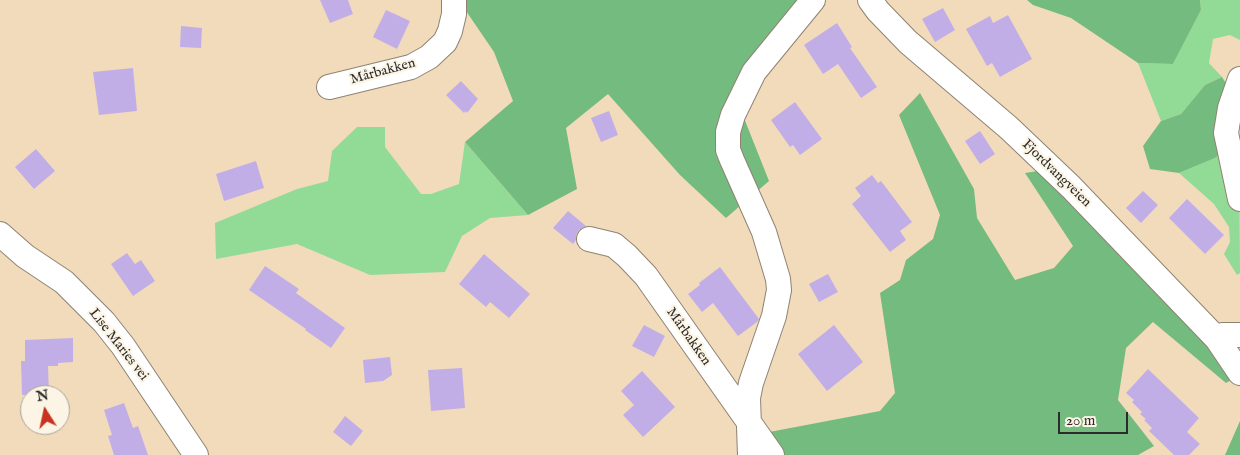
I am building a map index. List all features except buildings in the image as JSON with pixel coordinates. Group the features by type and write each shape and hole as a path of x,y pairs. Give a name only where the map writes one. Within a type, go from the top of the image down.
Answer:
{"street":[{"name":"Mårbakken","path":"329,86 411,67 429,58 445,42 450,31 454,14 454,0"},
{"path":"750,455 748,398 774,316 778,279 764,232 728,150 728,132 733,115 754,72 813,0"},
{"name":"Fjordvangveien","path":"870,0 908,42 1009,128 1071,187 1217,340 1240,373"},
{"path":"1240,79 1230,108 1226,133 1240,199"},
{"name":"Lise Maries vei","path":"0,234 26,256 64,282 104,322 123,346 196,455"},
{"name":"Mårbakken","path":"589,239 614,245 646,276 772,455"},
{"path":"1217,340 1222,335 1240,335"}],"green space":[{"path":"462,0 808,0 742,113 769,181 726,218 680,175 608,94 566,128 577,189 528,215 465,142 513,101 494,52 464,8"},
{"path":"1027,0 1200,0 1201,10 1173,64 1138,63 1071,18 1033,5"},
{"path":"1200,0 1240,0 1240,40 1230,35 1213,39 1209,63 1222,77 1205,85 1181,114 1161,121 1138,63 1173,64 1201,10"},
{"path":"1222,77 1227,85 1225,150 1215,158 1179,173 1150,169 1143,146 1161,121 1181,114 1205,85"},
{"path":"920,93 974,189 977,218 1015,280 1054,268 1073,246 1025,173 1038,171 1188,318 1233,379 1226,383 1153,322 1126,348 1118,400 1154,446 1138,455 781,455 764,433 880,411 895,393 880,293 900,280 906,260 933,239 940,215 899,115"},
{"path":"357,127 385,127 385,147 421,194 431,194 459,184 465,142 528,215 490,218 462,236 445,272 370,275 297,244 216,259 215,223 297,189 328,181 332,151"},
{"path":"1239,139 1240,273 1237,275 1224,254 1230,242 1229,227 1214,204 1179,173 1215,158"},
{"path":"1240,421 1240,455 1225,455"}]}
